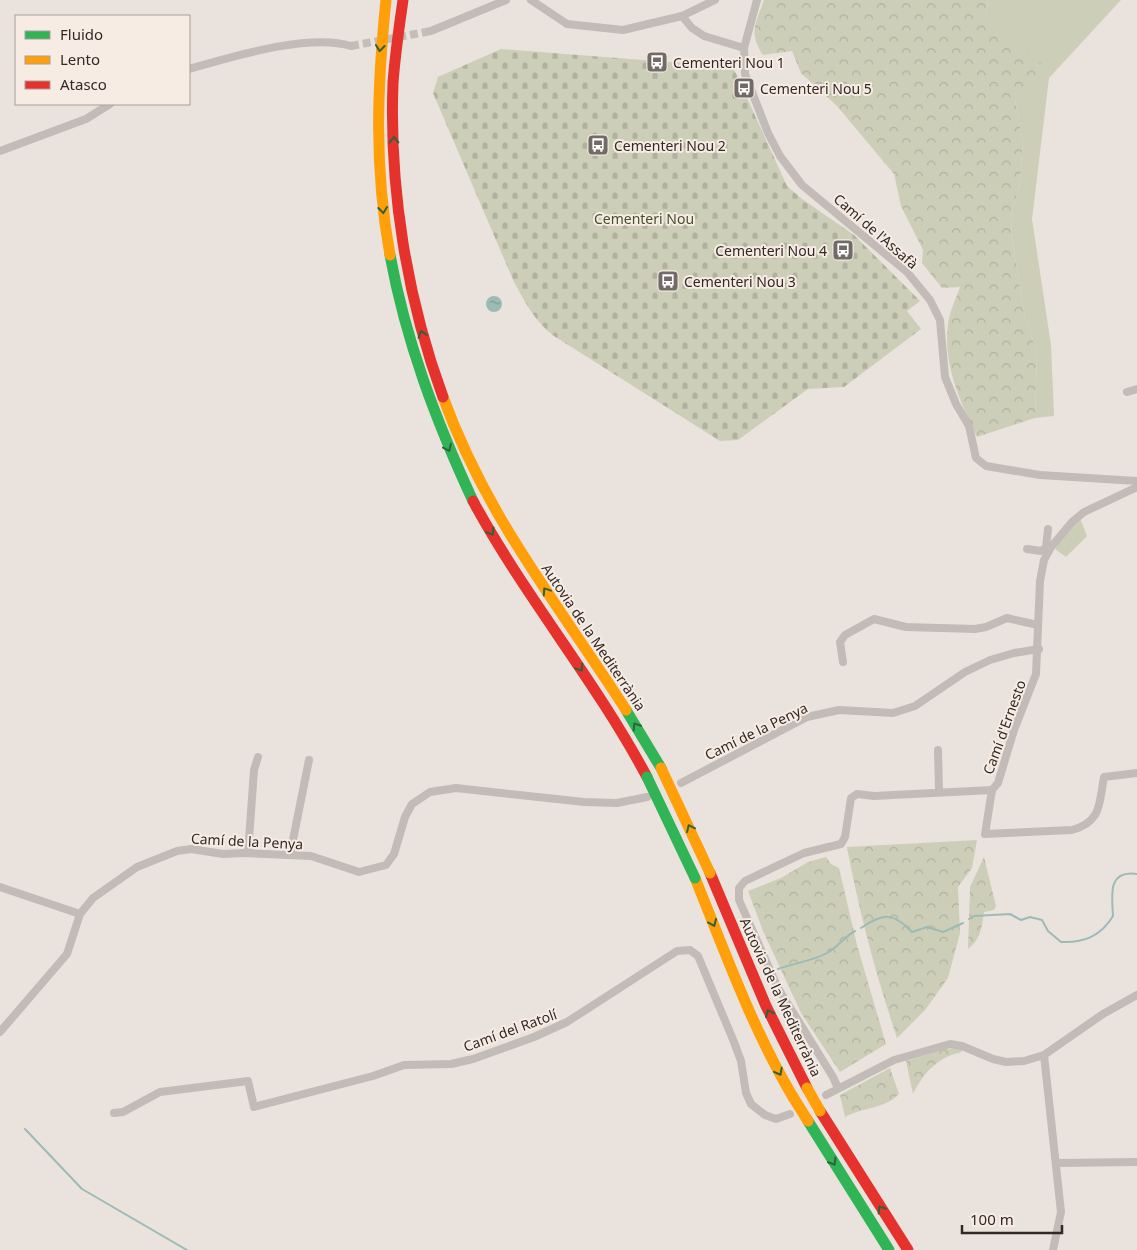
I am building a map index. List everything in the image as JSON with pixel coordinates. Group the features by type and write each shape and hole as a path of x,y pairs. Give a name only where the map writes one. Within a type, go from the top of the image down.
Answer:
{"highway":[{"name":"Autovia de la Mediterrània","path":"386,0 378,64 377,169 393,279 409,344 440,431 467,490 512,568 608,710 648,777 695,878 742,994 777,1070 889,1250"},
{"name":"Autovia de la Mediterrània","path":"403,0 393,95 399,223 420,326 437,381 453,422 504,528 627,712 661,768 710,872 766,1006 806,1088 908,1250"}],"street":[{"path":"431,31 506,0"},
{"path":"531,0 567,24 623,30 682,16 715,0"},
{"name":"Camí de l'Assafà","path":"757,0 744,48 745,74 768,133 780,156 802,185 906,272 930,300 940,320 945,377 956,404 969,426 976,458 986,466 1038,474 1137,481"},
{"path":"682,16 692,28 704,36 744,48"},
{"path":"190,69 257,49 308,44 343,44 351,46"},
{"path":"0,151 78,123 108,105"},
{"path":"1127,392 1137,389"},
{"name":"Camí d'Ernesto","path":"1137,487 1084,512 1072,522 1051,547 1045,558 1040,581 1039,649 1036,674 1014,730 998,782 992,790 985,834 1072,830 1085,826 1093,821 1104,776 1137,773"},
{"path":"1045,558 1048,529"},
{"path":"1027,549 1041,551 1046,548"},
{"path":"843,662 840,642 845,635 874,619 906,627 975,629 986,627 1007,618 1038,625"},
{"name":"Camí de la Penya","path":"681,783 806,718 839,710 892,713 915,706 965,672 990,660 1014,653 1039,649"},
{"path":"938,750 939,792"},
{"path":"248,853 254,770 258,757"},
{"path":"290,855 309,760"},
{"name":"Camí de la Penya","path":"0,1032 67,954 80,914 93,898 137,867 176,851 191,849 223,854 248,853 311,856 359,872 386,866 394,854 405,817 412,804 430,792 456,788 584,802 617,803 647,797"},
{"path":"838,1088 834,1077 778,988 740,900 739,888 745,881 804,854 840,844 845,836 850,798 857,794 874,796 992,790"},
{"path":"0,887 80,914"},
{"name":"Camí del Ratolí","path":"114,1113 123,1112 160,1092 248,1081 254,1107 404,1066 451,1064 473,1059 567,1022 677,951 690,950 698,956 704,968 734,1042 741,1061 746,1093 751,1104 765,1115 776,1119 787,1115"},
{"path":"826,1095 894,1060 950,1044 962,1046 993,1059 1006,1062 1024,1061 1044,1055 1103,1014 1137,995"},
{"path":"1044,1055 1061,1212 1053,1250"},
{"path":"1056,1163 1137,1162"}],"green space":[{"path":"764,0 988,0 986,18 1043,65 1015,100 1023,143 1020,183 1013,208 1011,233 1025,318 1037,352 1035,418 977,437 954,382 948,354 949,320 960,287 942,288 922,263 923,250 901,206 894,174 837,106 801,73 792,51 763,55 758,47 755,28"},
{"path":"988,0 1121,0 1049,78 1032,219 1051,345 1054,416 1035,418 1037,352 1025,318 1011,233 1013,208 1020,183 1023,143 1015,100 986,17"},
{"name":"Cementeri Nou","path":"501,49 733,67 787,186 802,199 854,235 920,301 907,311 921,329 844,387 808,389 738,440 720,441 554,336 536,318 514,282 433,93 438,77"},
{"path":"1080,518 1087,536 1066,557 1055,549 1062,537"},
{"path":"977,840 972,868 958,887 960,933 948,978 925,1010 897,1038 869,943 847,847"},
{"path":"826,857 831,864 839,868 857,945 886,1044 840,1072 801,1013 763,931 748,891 781,878 808,862"},
{"path":"984,857 996,906 994,910 984,912 978,937 968,949 970,887"},
{"path":"961,1048 962,1052 953,1054 939,1062 927,1072 913,1094 906,1061 946,1049"},
{"path":"890,1068 899,1094 887,1103 845,1117 840,1095"}],"water":[{"path":"494,296 500,298 502,304 500,310 494,312 488,310 486,304 488,298"}],"waterway":[{"path":"969,919 974,916 1010,914 1021,920 1030,917 1042,920 1048,931 1061,942 1077,941 1091,937 1103,929 1113,916 1112,892 1116,880 1120,876 1137,874"},
{"path":"861,928 882,917 893,918 912,932 927,927 943,932 963,923"},
{"path":"778,969 822,956 855,931"},
{"path":"25,1129 82,1189 187,1250"}],"tunnel":[{"path":"351,46 431,31"}],"traffic: fast":[{"path":"390,255 405,319 424,381 473,501"},
{"path":"626,710 661,768"},
{"path":"647,777 695,878"},
{"path":"808,1121 889,1250"}],"traffic: slow":[{"path":"386,0 379,96 379,159 381,190 390,255"},
{"path":"443,397 461,441 502,521 626,710"},
{"path":"661,768 710,873"},
{"path":"695,878 752,1017 793,1097"},
{"path":"807,1088 820,1111"},
{"path":"793,1097 808,1121"}],"traffic: jam":[{"path":"403,0 393,83 394,163 398,203 410,283 419,322 443,397"},
{"path":"473,501 515,571 606,707 647,777"},
{"path":"710,873 766,1006 807,1088"},
{"path":"820,1111 908,1250"}],"place":[{"name":"Cementeri Nou 1","path":"657,62"},
{"name":"Cementeri Nou 5","path":"744,88"},
{"name":"Cementeri Nou 2","path":"598,145"},
{"name":"Cementeri Nou 4","path":"843,250"},
{"name":"Cementeri Nou 3","path":"668,281"}]}
